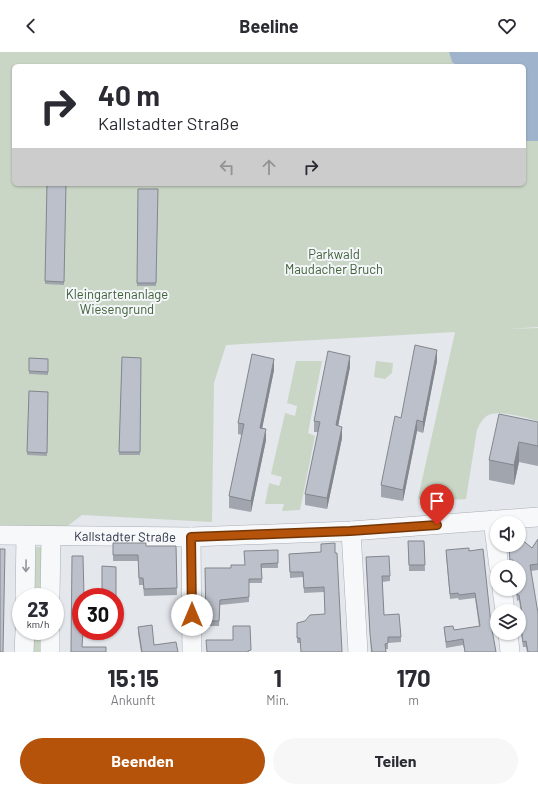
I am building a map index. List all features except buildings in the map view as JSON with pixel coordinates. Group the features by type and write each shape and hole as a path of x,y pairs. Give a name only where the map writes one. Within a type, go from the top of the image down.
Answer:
{"street":[{"name":"Kallstadter Straße","path":"526,518 538,517"},
{"name":"Kallstadter Straße","path":"0,535 191,537 350,531 490,520"},
{"path":"350,531 358,652"},
{"path":"25,588 26,536"},
{"path":"50,588 51,536"},
{"path":"191,537 192,652"},
{"path":"24,652 25,640"},
{"path":"50,640 50,652"},
{"path":"509,640 510,652"}],"green space":[{"path":"0,52 449,52 452,61 456,64 12,64 12,186 526,186 526,141 538,141 538,327 507,329 538,328 538,421 502,413 491,414 484,418 477,430 466,499 423,502 418,498 455,332 226,345 214,383 212,522 82,515 65,528 0,527"},
{"path":"296,361 322,361 308,433 315,436 300,510 282,511 284,504 265,504 269,483 279,486 282,477 271,474 285,413 295,416 297,406 287,403"},
{"path":"376,361 393,363 392,373 385,379 374,377"},
{"path":"34,547 44,547 43,588 33,588"},
{"path":"33,640 43,640 43,652 32,652"}],"water":[{"path":"449,52 538,52 538,141 526,141 526,64 455,64 452,62"}],"route":[{"path":"192,615 191,537 350,531 437,525"}],"park label":[{"name":"Parkwald Maudacher Bruch","path":"334,262"},
{"name":"Kleingartenanlage Wiesengrund","path":"117,302"}]}
